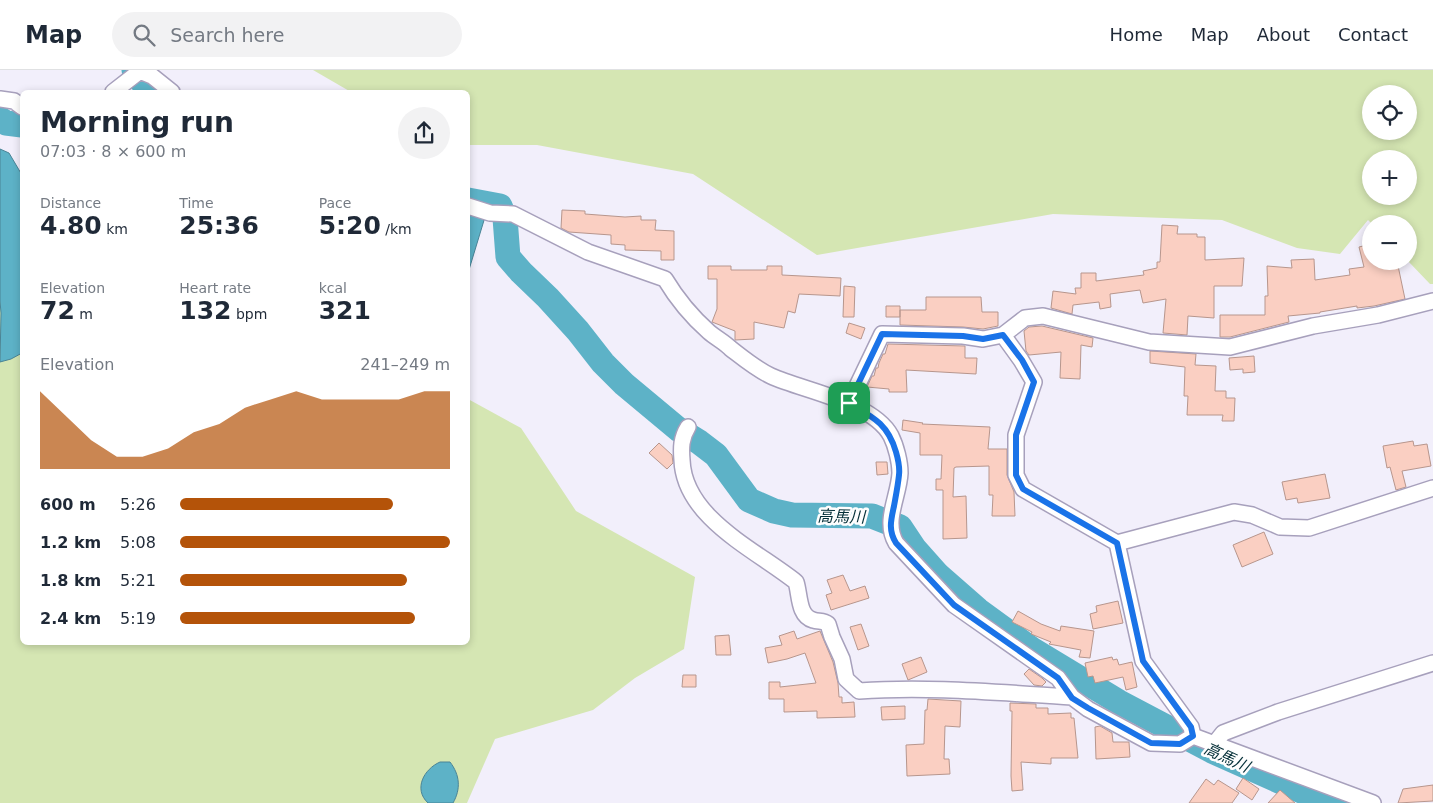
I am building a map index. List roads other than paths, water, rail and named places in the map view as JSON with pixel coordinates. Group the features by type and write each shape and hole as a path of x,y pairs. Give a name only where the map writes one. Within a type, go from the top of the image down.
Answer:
{"street":[{"path":"116,90 140,72 152,76 170,90"},
{"path":"0,99 14,101 20,106"},
{"path":"470,207 490,213 513,214 588,252 665,280 695,317 710,332 745,360 770,375 849,403 867,414 884,427 891,436 899,463 900,473 890,526 891,535 896,543 954,605 1058,678 1072,698 1151,743 1180,744 1193,736"},
{"path":"849,403 882,334 963,336 983,339 1003,335 1025,318 1043,316 1149,342 1230,347 1313,326 1378,315 1431,300"},
{"path":"1003,335 1022,360 1034,382 1016,435 1016,475 1023,489 1117,543 1234,512 1252,515 1280,527 1309,528 1433,488"},
{"path":"688,427 682,442 682,474 690,493 708,516 722,529 796,582 801,610 807,617 813,620 823,620 828,624 842,659 846,679 859,691 892,688 933,689 1038,694 1072,698"},
{"path":"1117,543 1143,661 1191,727 1193,736"},
{"path":"1215,744 1223,733 1278,712 1433,663"},
{"path":"1193,736 1356,800 1373,803"}],"water":[{"path":"0,149 9,153 20,172 20,354 0,362"},
{"path":"470,211 485,217 470,266"},
{"path":"440,762 450,762 456,772 458,787 453,803 428,803 421,792 422,780 425,774"}],"waterway":[{"name":"高馬川","path":"134,70 143,83 158,90"},
{"name":"高馬川","path":"0,119 6,123 20,125"},
{"name":"高馬川","path":"470,200 500,206 505,218 508,257 548,298 578,331 603,363 624,384 678,429 716,455 749,500 774,511 792,515 872,516 900,527 914,548 938,575 978,610 1033,650 1119,702 1212,751 1308,794 1336,803"}]}
